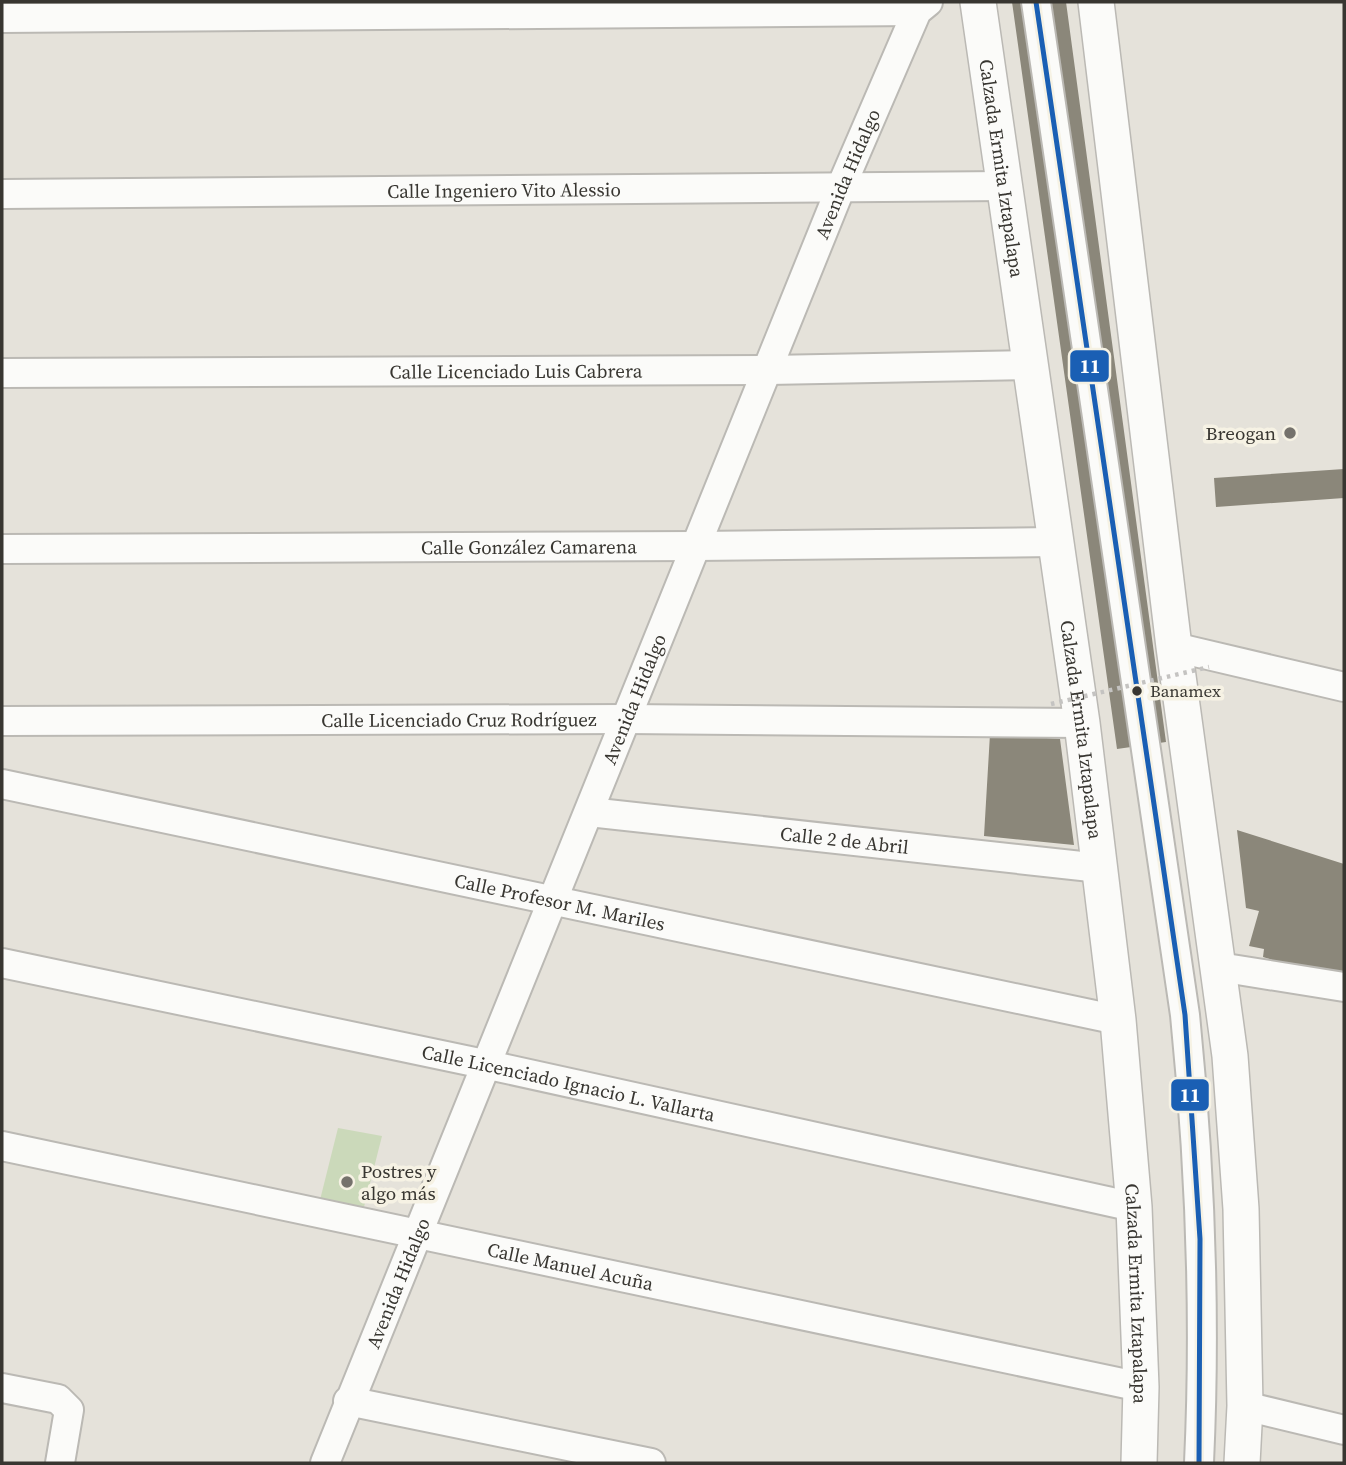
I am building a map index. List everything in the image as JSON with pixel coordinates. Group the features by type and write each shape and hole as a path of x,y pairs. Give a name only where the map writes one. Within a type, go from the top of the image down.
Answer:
{"main road":[{"name":"Calzada Ermita Iztapalapa","path":"978,2 1032,365 1054,541 1083,723 1118,1020 1134,1207 1141,1387 1139,1463"},
{"path":"1096,2 1174,647 1230,1056 1241,1209 1245,1406 1242,1463"}],"street":[{"path":"1036,2 1185,1015 1201,1256 1199,1463"},
{"path":"2,18 923,6"},
{"name":"Avenida Hidalgo","path":"325,1463 484,1064 697,547 841,187 923,6"},
{"name":"Calle Ingeniero Vito Alessio","path":"2,194 1005,186"},
{"name":"Calle Licenciado Luis Cabrera","path":"2,373 768,370 1032,365"},
{"name":"Calle González Camarena","path":"2,549 697,547 1054,541"},
{"path":"1174,647 1344,687"},
{"name":"Calle Licenciado Cruz Rodríguez","path":"2,721 626,719 1083,723"},
{"name":"Calle Profesor M. Mariles","path":"2,783 1118,1020"},
{"name":"Calle 2 de Abril","path":"589,812 1100,868"},
{"name":"Calle Licenciado Ignacio L. Vallarta","path":"2,963 484,1064 1134,1207"},
{"path":"1219,967 1344,987"},
{"name":"Calle Manuel Acuña","path":"2,1146 1141,1387"},
{"path":"2,1388 58,1399 69,1410 60,1463"},
{"path":"348,1401 651,1463"},
{"path":"1245,1406 1344,1430"}],"path":[{"path":"1051,704 1209,667"}],"green space":[{"path":"338,1128 382,1136 363,1211 320,1200"}],"building":[{"path":"1012,2 1066,2 1166,742 1117,749"},
{"path":"1344,469 1344,498 1216,507 1214,478"},
{"path":"990,734 1060,739 1074,845 984,836"},
{"path":"1237,830 1344,864 1344,982 1263,957 1264,949 1249,946 1259,911 1246,908"}],"transit line":[{"name":"11","path":"1036,2 1185,1015 1200,1239 1199,1463"}],"place":[{"name":"Breogan","path":"1290,433"},
{"name":"Banamex","path":"1137,691"},
{"name":"Postres y algo más","path":"347,1182"}]}
